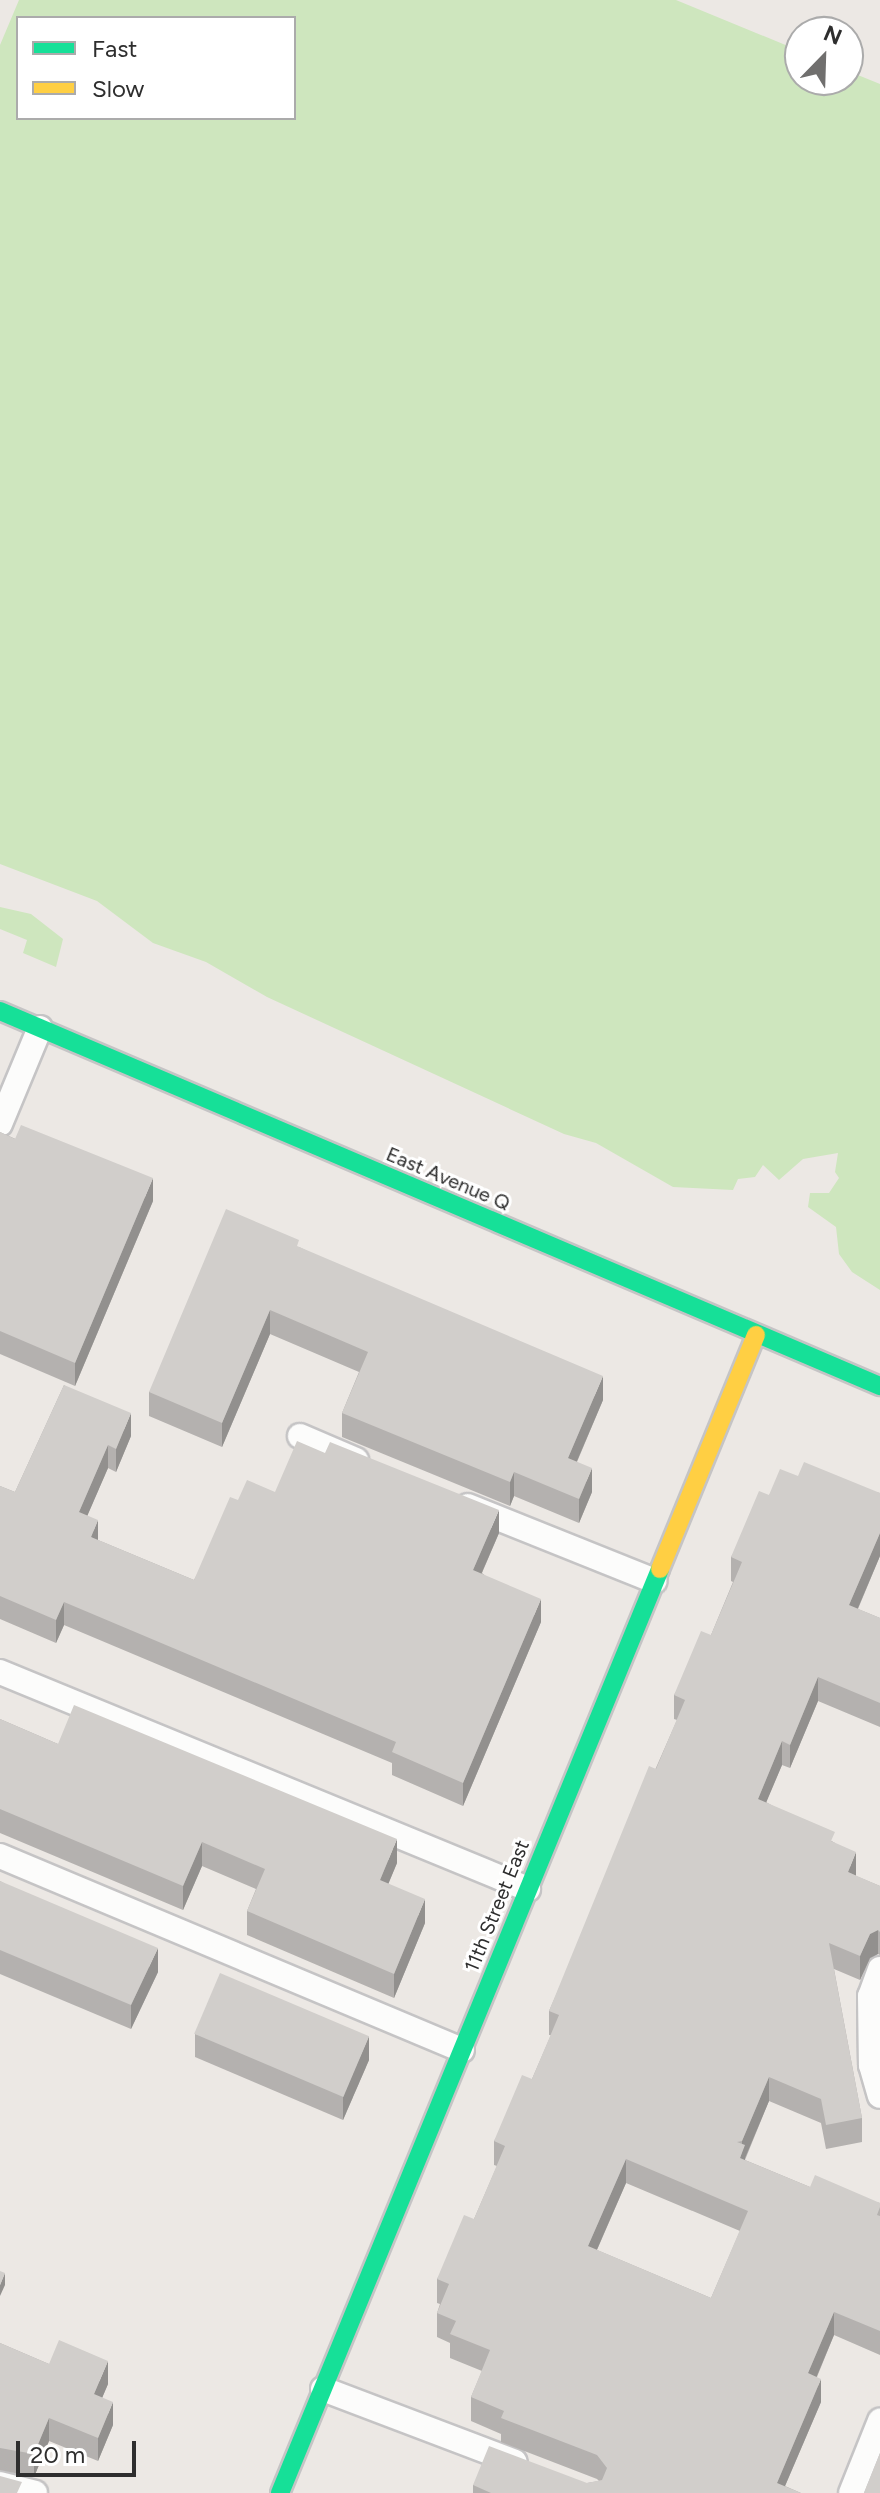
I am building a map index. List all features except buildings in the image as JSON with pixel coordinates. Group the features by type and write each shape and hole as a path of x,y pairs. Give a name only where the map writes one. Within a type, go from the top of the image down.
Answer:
{"street":[{"name":"East Avenue Q","path":"0,1011 880,1386"},
{"name":"11th Street East","path":"280,2493 756,1335"}],"lane":[{"path":"0,1124 40,1028"},
{"path":"300,1436 384,1471"},
{"path":"440,1494 655,1581"},
{"path":"0,1672 528,1889"},
{"path":"0,1856 462,2050"},
{"path":"880,1969 870,1996 871,2065 880,2096"},
{"path":"323,2389 539,2472"},
{"path":"851,2493 880,2421"},
{"path":"0,2484 35,2493"}],"green space":[{"path":"19,0 676,0 784,44 784,96 864,96 864,78 880,84 880,1290 852,1272 839,1254 836,1227 808,1207 810,1193 829,1193 839,1178 835,1172 838,1153 803,1159 779,1180 763,1165 755,1177 738,1179 733,1190 673,1187 596,1143 564,1134 267,997 206,962 153,943 97,901 0,864 0,45"},
{"path":"0,907 31,914 63,939 56,967 23,953 27,940 0,929"}],"traffic: fast":[{"path":"0,1011 880,1386"},
{"path":"280,2493 660,1569"}],"traffic: slow":[{"path":"660,1569 756,1335"}]}
